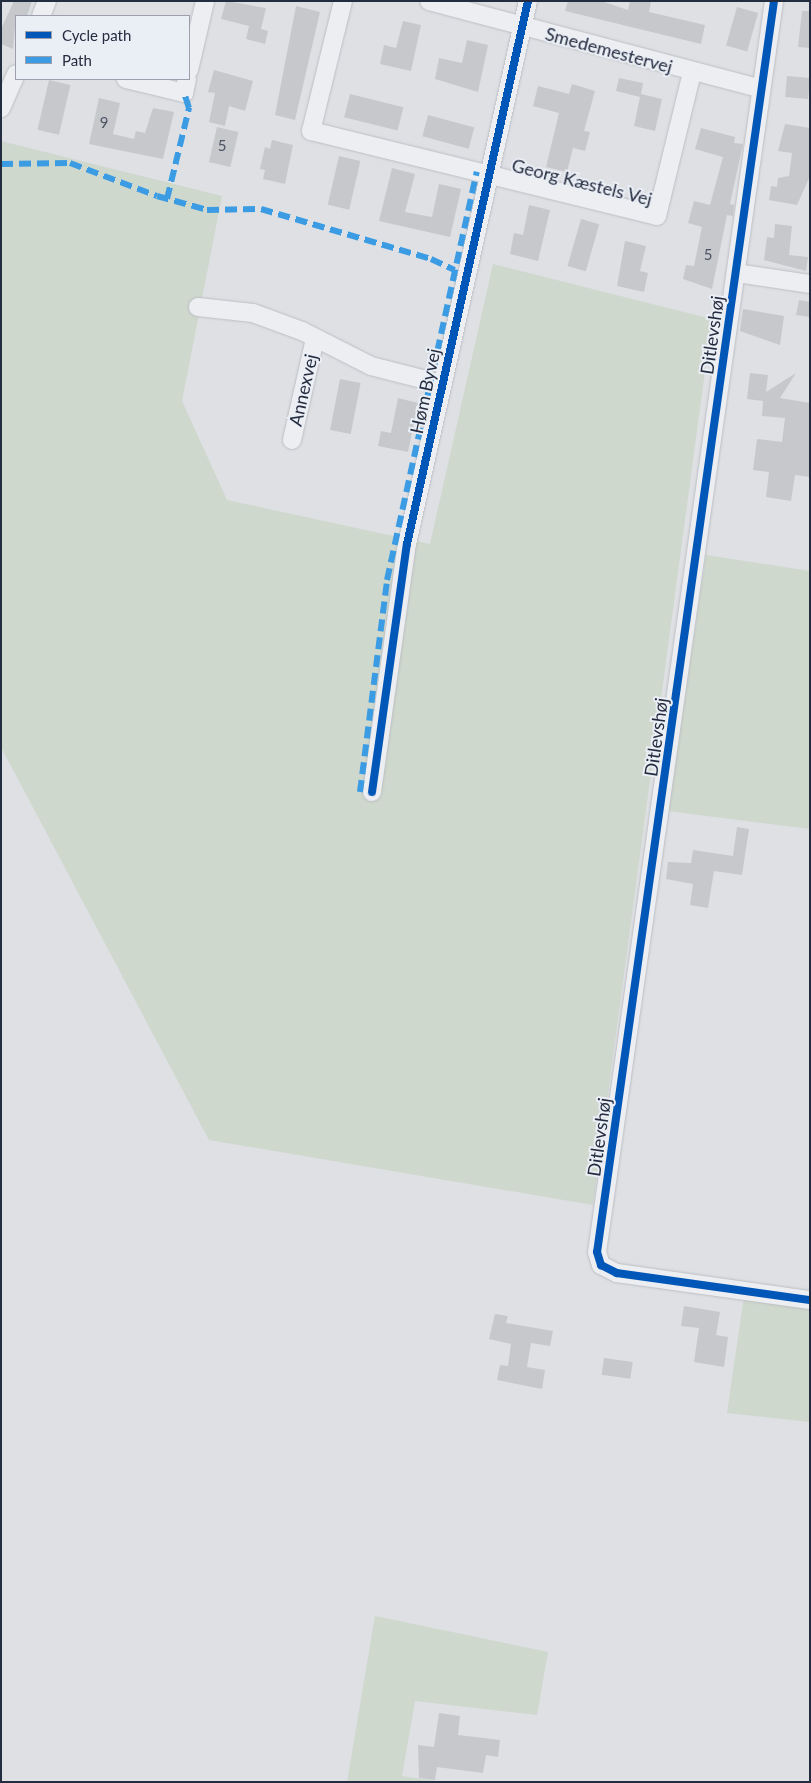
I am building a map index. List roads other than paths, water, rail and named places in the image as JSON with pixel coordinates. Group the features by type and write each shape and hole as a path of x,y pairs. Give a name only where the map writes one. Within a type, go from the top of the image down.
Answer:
{"street":[{"path":"41,15 47,1"},
{"path":"190,66 205,1"},
{"name":"Georg Kæstels Vej","path":"343,1 311,131 657,216 692,72"},
{"name":"Smedemestervej","path":"429,1 761,89"},
{"name":"Høm Byvej","path":"372,792 392,629 442,384 528,1"},
{"name":"Ditlevshøj","path":"774,1 597,1252 601,1265 617,1274 810,1300"},
{"path":"1,108 15,76"},
{"path":"130,80 184,93 187,80"},
{"name":"Ditlevshøj","path":"736,273 810,284"},
{"name":"Annexvej","path":"198,307 253,312 371,366 442,384"},
{"name":"Annexvej","path":"292,440 315,339"}]}
